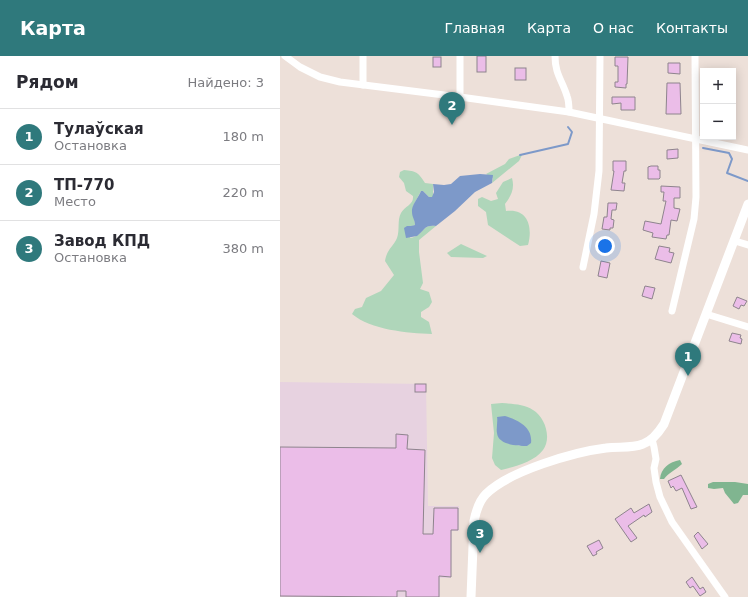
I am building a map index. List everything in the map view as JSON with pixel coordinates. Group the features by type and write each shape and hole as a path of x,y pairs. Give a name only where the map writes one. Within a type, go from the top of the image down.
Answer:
{"main road":[{"path":"471,597 474,521 476,511 481,500 486,494 508,479 545,463 589,451 636,446 652,439 659,432 664,424 748,204"}],"street":[{"path":"285,56 300,67 320,77 340,82 569,112 748,150"},
{"path":"363,56 363,85"},
{"path":"460,56 460,97"},
{"path":"555,56 555,65 559,80 568,97 569,112"},
{"path":"584,267 595,207 599,171 600,56"},
{"path":"672,311 694,219 696,198 694,138 695,56"},
{"path":"734,241 748,245"},
{"path":"706,314 748,327"},
{"path":"652,439 656,459 654,468 660,497 672,522 725,597"}],"shaded area":[{"path":"280,382 426,384 428,506 459,506 459,531 452,531 451,578 440,578 440,597 280,597"}],"green space":[{"path":"522,155 519,161 492,183 493,178 486,174 505,164 509,159"},
{"path":"404,170 416,173 425,183 433,184 433,197 429,197 421,191 413,206 415,225 412,226 410,238 419,235 427,227 436,226 419,240 423,283 420,289 429,292 432,302 429,307 421,312 421,317 429,322 432,334 390,330 369,324 352,314 355,309 362,307 366,298 381,291 394,275 385,261 386,257 397,238 401,213 413,199 413,196 406,191 404,183 399,177 400,172"},
{"path":"512,178 513,189 505,204 506,211 519,213 527,220 530,232 528,245 520,246 488,225 486,212 478,206 478,199 482,197 491,201 498,199 496,193 503,182"},
{"path":"461,244 487,256 483,258 451,257 447,253"},
{"path":"502,403 518,405 530,408 537,413 544,423 547,434 546,445 543,450 534,458 518,466 501,470 495,465 492,458 494,433 491,404","holes":["498,425 521,446 503,441 497,432"]},
{"path":"680,460 682,464 664,479 660,479 666,466 672,462"},
{"path":"713,482 735,482 748,484 748,495 743,495 738,503 734,504 723,488 708,488 708,484"}],"water":[{"path":"480,174 493,175 492,183 475,192 436,226 427,227 417,236 406,238 404,228 415,225 412,210 421,191 429,197 432,197 434,192 433,184 451,184 460,176"},
{"path":"505,416 519,422 527,428 530,433 531,443 527,446 519,446 509,444 498,437 497,417"}],"building":[{"path":"477,56 486,56 486,72 477,72"},
{"path":"433,57 441,57 441,67 433,67"},
{"path":"615,57 628,57 626,88 615,87 615,82 618,82 618,66 615,66"},
{"path":"668,63 680,63 680,74 668,73"},
{"path":"515,68 526,68 526,80 515,80"},
{"path":"667,83 680,83 681,114 666,114"},
{"path":"612,97 635,97 635,110 621,110 621,103 612,104"},
{"path":"678,149 678,158 667,159 667,150"},
{"path":"613,161 626,161 626,171 624,171 622,183 625,183 624,191 611,190 614,171"},
{"path":"658,166 658,170 660,170 659,179 648,179 648,167"},
{"path":"661,186 680,187 680,198 674,198 674,208 680,209 677,221 671,220 669,235 667,235 666,239 652,237 653,233 643,230 645,221 661,224 666,201 663,201 664,192 661,192"},
{"path":"608,203 617,203 616,210 612,210 611,219 614,220 613,228 610,228 610,230 602,229 604,217 607,217"},
{"path":"603,238 611,240 610,251 601,250"},
{"path":"659,246 670,248 669,252 674,253 671,263 655,259"},
{"path":"601,261 610,263 607,278 598,276"},
{"path":"645,286 655,288 652,299 642,296"},
{"path":"737,297 747,301 744,306 741,305 739,309 733,306"},
{"path":"732,333 741,335 741,344 729,341"},
{"path":"415,384 426,384 426,392 415,392"},
{"path":"396,434 408,435 407,449 425,450 423,534 433,534 434,508 458,508 458,530 451,530 451,577 439,576 439,597 406,597 406,591 397,591 397,597 280,596 280,447 396,448"},
{"path":"681,475 697,507 691,509 682,488 676,491 673,486 671,488 668,481"},
{"path":"649,504 652,512 645,517 644,515 628,526 637,538 631,542 615,519 631,508 634,513"},
{"path":"698,532 708,544 702,549 694,536"},
{"path":"599,540 603,548 596,552 597,554 593,556 587,546"},
{"path":"692,577 700,589 703,587 706,592 700,596 693,586 690,588 686,582"}],"waterway":[{"path":"520,155 568,144 572,132 568,127"},
{"path":"703,148 729,153 732,159 727,173 748,181"}],"place":[{"name":"ТП-770","path":"452,125"},
{"name":"Тулаўская","path":"688,376"},
{"name":"Завод КПД","path":"480,553"}]}
